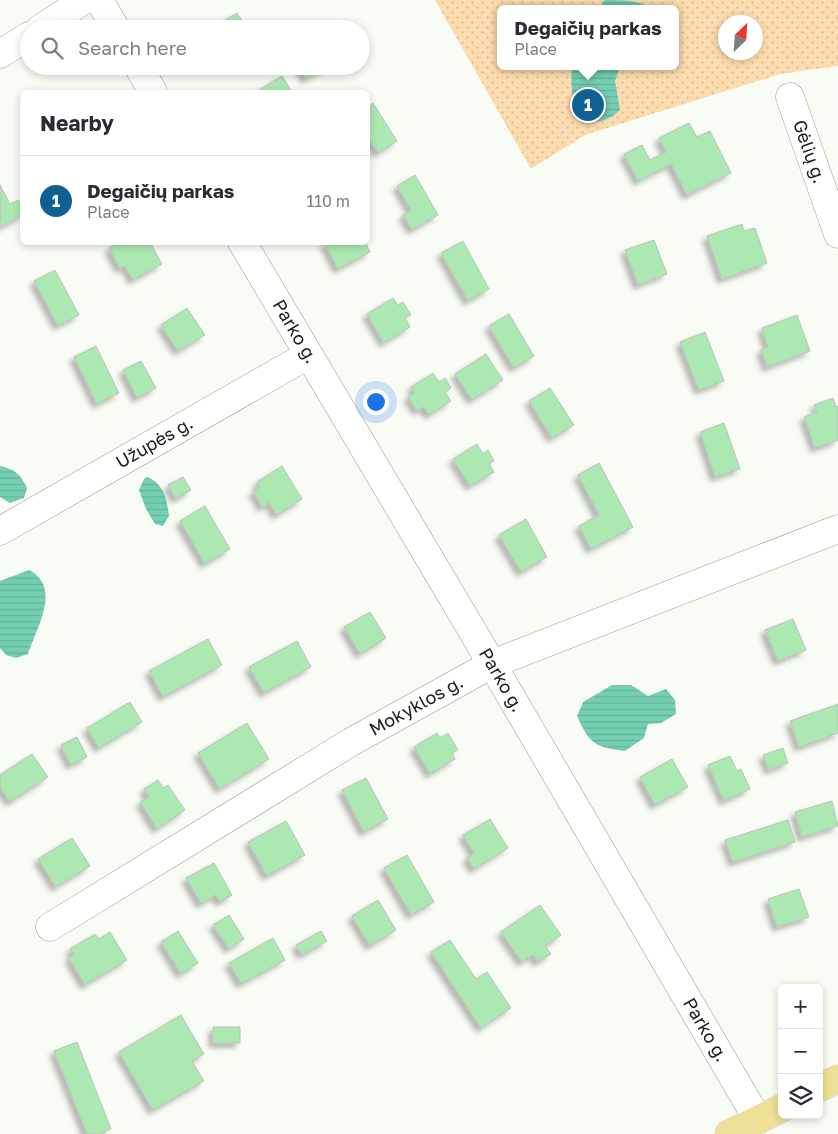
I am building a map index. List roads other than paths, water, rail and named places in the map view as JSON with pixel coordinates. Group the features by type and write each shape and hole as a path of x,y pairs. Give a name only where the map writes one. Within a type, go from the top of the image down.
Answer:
{"main road":[{"path":"823,1086 838,1079"},
{"path":"729,1134 778,1110"}],"street":[{"path":"54,20 84,0"},
{"path":"99,0 111,20"},
{"path":"0,54 20,42"},
{"path":"143,75 152,90"},
{"name":"Gėlių g.","path":"790,97 838,234"},
{"name":"Parko g.","path":"244,245 492,664 758,1120"},
{"name":"Užupės g.","path":"0,532 308,355"},
{"name":"Mokyklos g.","path":"50,927 351,742 492,664 838,529"}],"place":[{"name":"Degaičių parkas","path":"588,105"}]}
